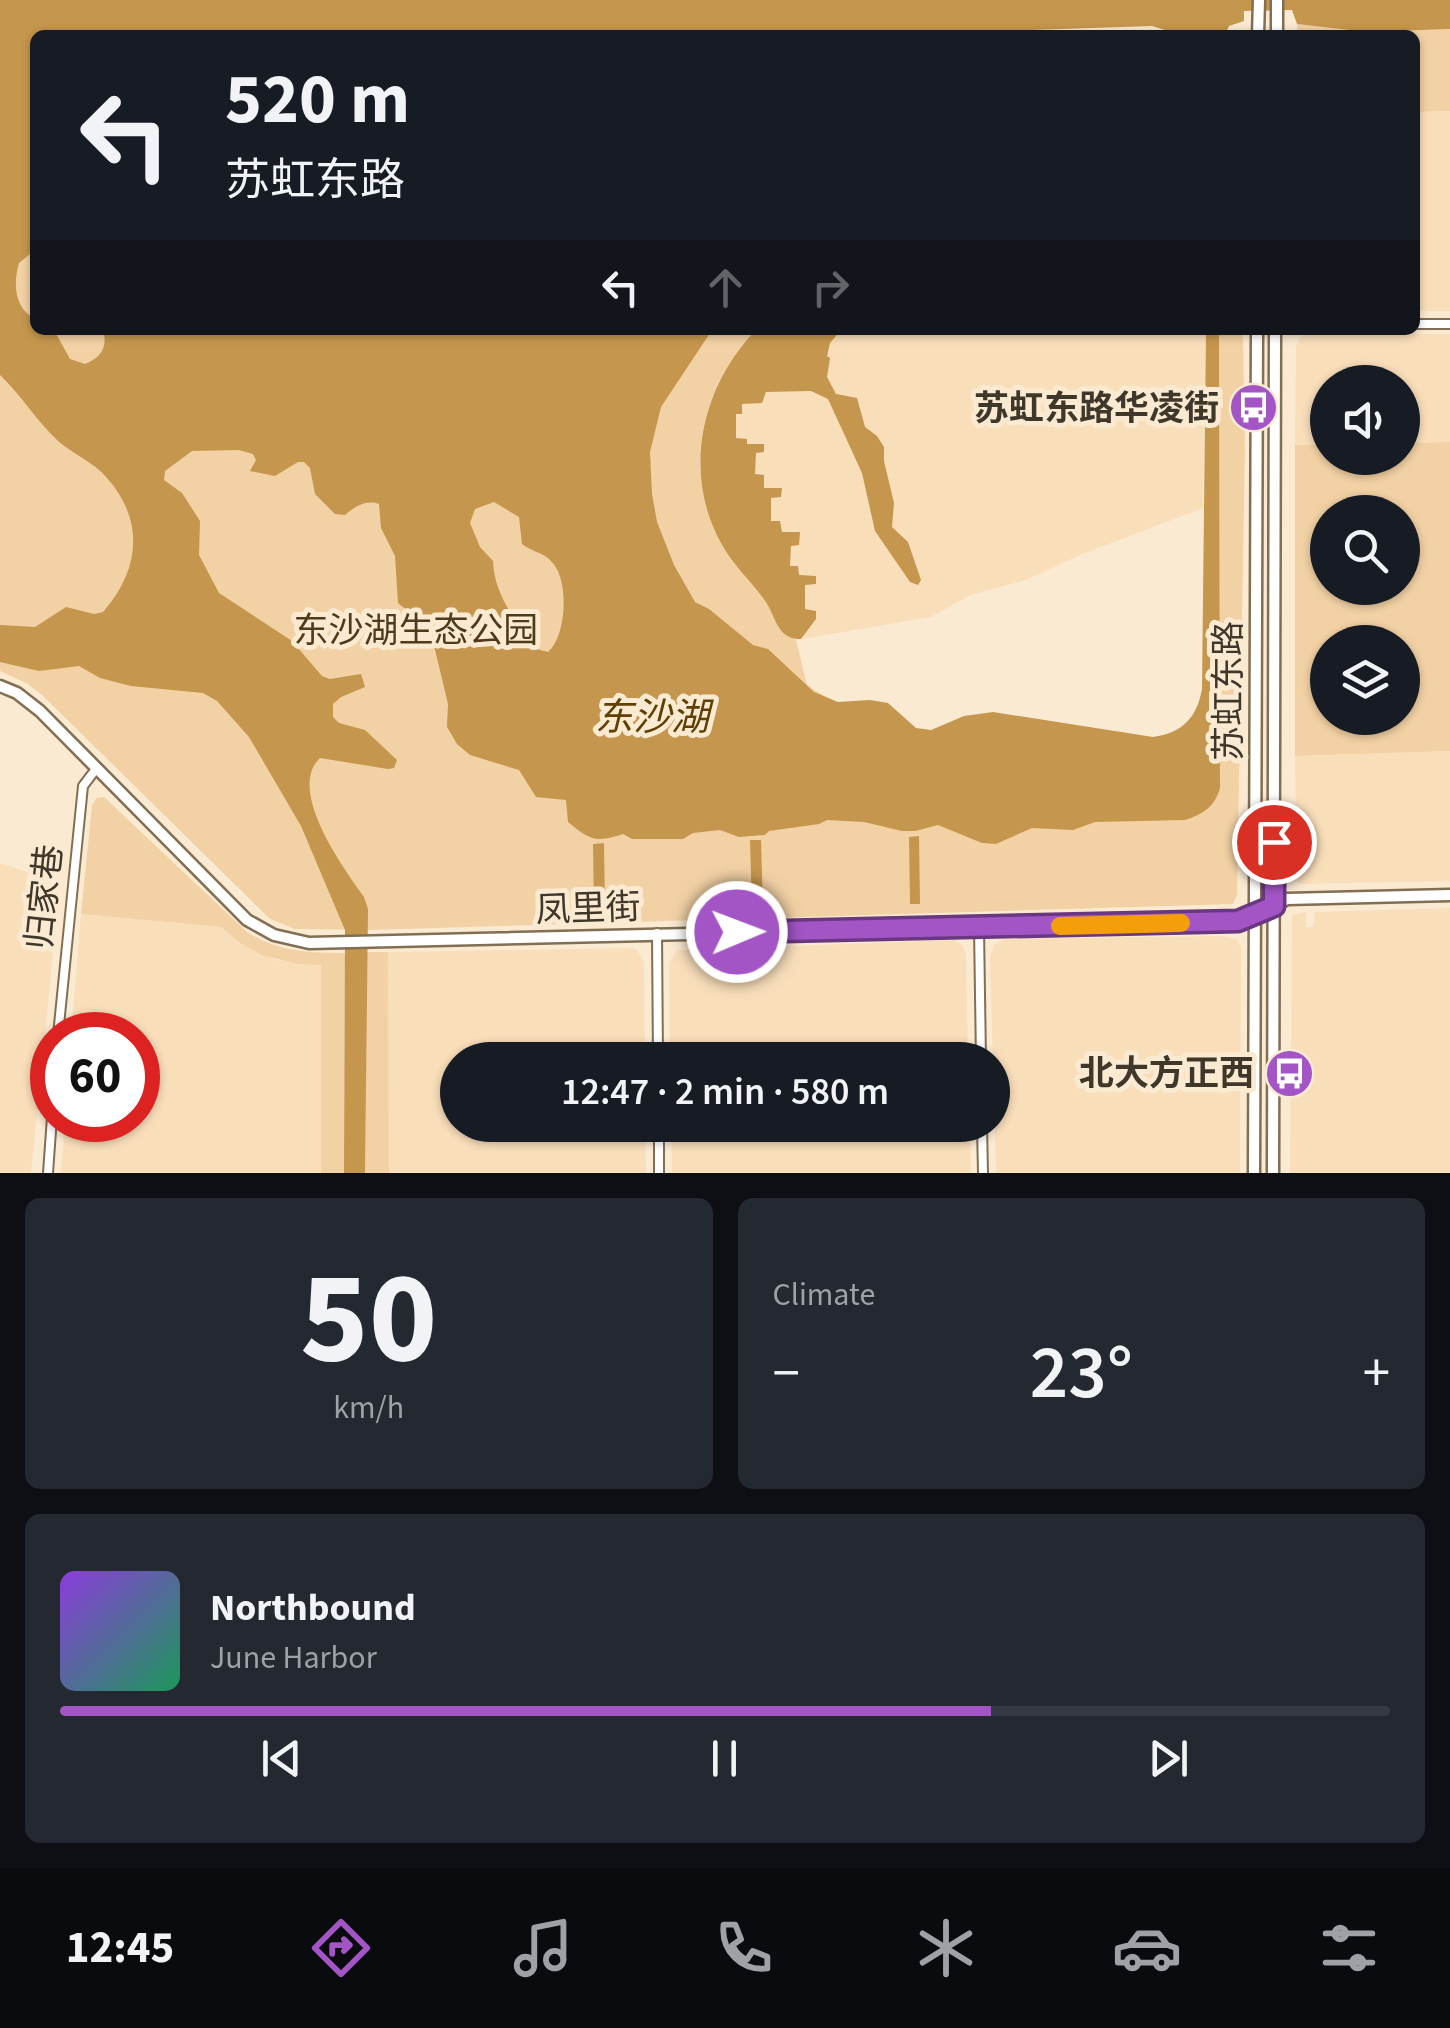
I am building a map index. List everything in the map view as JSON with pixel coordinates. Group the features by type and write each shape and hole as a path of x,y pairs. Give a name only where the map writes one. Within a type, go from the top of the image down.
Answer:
{"main road":[{"path":"1258,30 1259,5"},
{"name":"苏虹东路","path":"1254,1173 1257,335"},
{"name":"苏虹东路","path":"1273,1173 1275,335"},
{"name":"凤里街","path":"0,686 40,712 247,920 290,940 344,942 1233,921 1298,898 1450,895"}],"street":[{"path":"1420,324 1450,324"},
{"name":"归家巷","path":"60,1012 84,786 96,769"},
{"path":"979,928 980,1042"},
{"path":"657,933 658,1042"},
{"path":"48,1173 50,1142"},
{"path":"659,1142 659,1173"},
{"path":"983,1142 984,1173"}],"shaded area":[{"path":"1450,111 1450,311 1420,311 1420,112"},
{"path":"1450,334 1450,442 1420,443 1420,365 1310,365 1310,445 1295,445 1296,347 1304,335"},
{"path":"752,335 1206,335 1203,508 1026,580 971,595 931,617 796,640 764,598 725,372"},
{"path":"1450,751 1450,881 1297,881 1295,756"},
{"path":"0,863 60,883 47,1012 30,1012 30,1142 34,1142 31,1173 0,1173"},
{"path":"1450,908 1450,1173 1290,1173 1292,915 1306,912 1306,927 1313,927 1315,912"},
{"path":"81,914 221,927 240,943 277,960 322,964 321,1173 61,1173 63,1142 160,1142 160,1012 73,1012"},
{"path":"1004,939 1237,939 1241,947 1240,1173 996,1173 995,1142 1010,1142 1010,1042 992,1042 990,956 994,945"},
{"path":"954,940 963,946 966,955 968,1042 670,1042 669,963 677,950"},
{"path":"637,950 644,962 645,1042 440,1042 440,1142 645,1142 646,1173 389,1173 388,952"},
{"path":"671,1142 970,1142 971,1173 672,1173"}],"green space":[{"name":"东沙湖生态公园","path":"0,0 883,0 904,30 30,30 30,335 752,335 722,375 704,428 700,455 707,511 733,562 764,599 780,628 796,640 807,685 827,698 828,742 1220,787 1219,335 1243,338 1245,449 1237,895 1233,904 295,929 270,919 42,695 0,671"},
{"path":"1297,24 1350,30 1297,30"},
{"path":"1450,29 1450,111 1420,112 1420,30"},
{"path":"1450,442 1450,751 1295,756 1295,445 1310,445 1310,475 1420,475 1420,443"},
{"path":"104,797 247,932 294,950 345,953 344,1173 321,1173 321,965 262,955 221,927 81,914 92,805 97,798"},
{"path":"366,952 388,952 389,1173 365,1173"}],"water":[{"name":"东沙湖","path":"0,0 1450,0 1450,29 1420,30 1350,30 1297,24 1292,10 1244,11 1244,21 1227,30 1165,30 1152,26 1033,30 30,30 30,254 19,263 16,287 19,302 30,315 30,335 57,335 70,359 85,364 102,351 104,335 709,335 661,407 650,452 657,522 674,565 695,602 753,645 768,649 814,692 838,702 888,703 916,728 931,730 964,716 993,712 1153,737 1173,732 1187,722 1202,689 1206,335 1219,335 1220,788 1208,808 1185,820 1095,822 1073,830 1032,828 996,844 982,843 938,825 902,831 864,822 827,820 739,837 720,830 693,833 683,839 632,839 623,834 593,838 568,822 566,800 536,797 519,770 470,755 457,744 447,727 448,704 432,637 398,603 395,556 381,528 379,504 365,503 345,515 335,514 315,494 310,468 304,462 275,476 250,471 256,460 253,454 239,450 192,451 165,471 164,480 182,493 200,521 199,555 219,593 292,641 322,676 330,679 361,674 365,687 333,704 333,717 339,723 365,730 397,760 394,768 388,769 320,758 311,772 310,789 322,829 368,909 365,1173 344,1173 345,930 301,826 249,737 217,701 203,693 131,686 100,678 79,666 39,671 0,662 0,625 35,627 66,607 94,614 103,612 125,579 131,562 132,528 119,494 96,467 57,440 0,375","holes":["494,502 519,517 522,544 550,560 561,579 562,620 548,652 533,648 502,596 493,561 480,547 470,523 475,509"]},
{"path":"752,335 837,335 830,343 827,377 836,394 857,398 865,427 884,447 894,503 892,527 908,542 921,580 918,585 910,582 875,531 862,473 828,399 811,391 766,392 762,403 742,404 742,414 736,414 736,438 747,439 747,444 764,444 764,452 756,453 755,474 764,475 764,488 782,488 781,497 771,498 771,521 780,521 782,532 800,532 799,545 791,546 790,566 798,566 799,575 816,576 816,584 805,585 805,609 816,611 816,619 801,639 781,631 763,598 725,551 709,516 702,488 703,431 710,404 737,352"},
{"path":"919,836 920,904 910,904 909,837"},
{"path":"750,840 761,840 763,908 752,908"},
{"path":"604,843 605,911 594,911 593,844"}],"slow traffic":[{"path":"1060,926 1181,923"}],"place":[{"name":"苏虹东路华凌街","path":"1254,408"},
{"name":"北大方正西","path":"1289,1073"}],"route":[{"path":"737,932 1238,921 1274,906 1274,842"}]}
